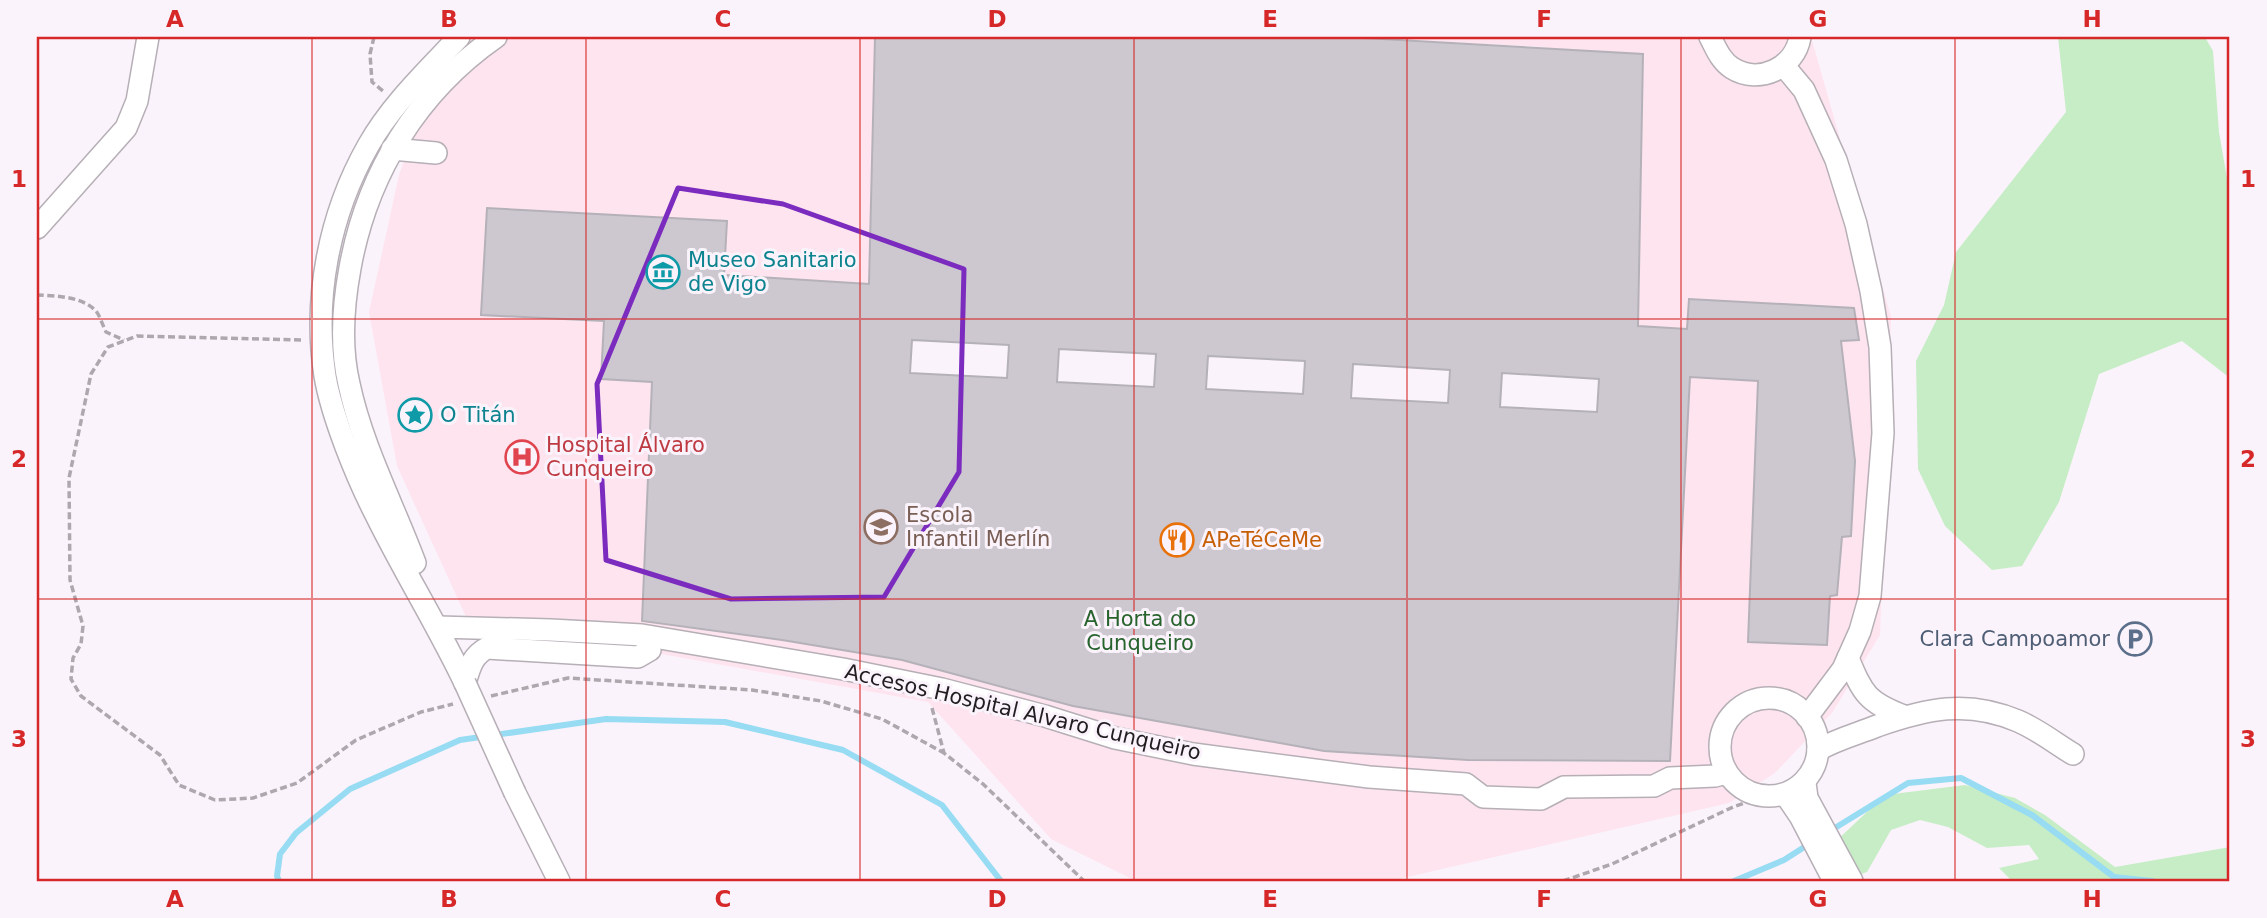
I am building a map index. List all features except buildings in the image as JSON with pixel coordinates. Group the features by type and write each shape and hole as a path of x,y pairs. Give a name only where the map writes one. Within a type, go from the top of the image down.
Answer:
{"street":[{"path":"37,228 126,128 137,101 148,37"},
{"path":"438,627 375,515 346,446 326,379 321,340 322,289 341,202 368,145 397,103 459,37"},
{"path":"496,37 449,75 417,111 392,149 375,182 354,244 345,295 343,340 348,384 366,443 394,509 463,693 559,881"},
{"path":"1711,37 1721,59 1732,68 1744,74 1758,75 1784,66 1793,56 1800,37"},
{"path":"1784,66 1804,90 1836,160 1856,224 1880,347 1883,433 1870,596 1860,631 1843,669 1807,716"},
{"path":"392,149 436,153"},
{"name":"Accesos Hospital Alvaro Cunqueiro","path":"438,627 642,635 933,687 1045,716 1115,738 1193,754 1369,777 1466,784 1483,797 1541,799 1564,787 1654,786 1670,778 1726,773"},
{"path":"463,693 471,663 477,654 487,648 638,657 650,650"},
{"path":"1848,658 1867,697 1876,704 1904,716"},
{"path":"1768,696 1785,699 1807,716 1818,737 1814,768 1792,795 1751,792 1740,787 1726,773 1720,756 1720,739 1725,726 1737,710 1748,702 1768,696"},
{"path":"1818,750 1833,741 1904,716 1942,708 1987,712 2018,721 2073,754"},
{"path":"1792,795 1834,881"},
{"path":"1792,795 1852,881"}],"path":[{"path":"37,295 68,298 83,303 96,312 106,332 125,341"},
{"path":"321,340 137,336 108,347 91,373 69,478 70,580 83,626 81,644 73,658 71,679 81,696 160,755 179,785 215,800 253,799 297,783 356,740 463,693"},
{"path":"488,696 568,678 752,690 821,701 883,719 944,753 983,784 1084,881"},
{"path":"933,687 932,712 944,753"},
{"path":"1563,881 1612,864 1733,807 1792,795"}],"highlighted area":[{"path":"678,188 783,204 964,269 959,472 884,597 731,599 606,560 597,384"}],"shaded area":[{"name":"Hospital Álvaro Cunqueiro","path":"446,37 875,37 870,264 877,284 724,275 727,221 487,208 481,315 604,321 601,379 652,382 782,640 902,660 1073,706 1324,751 1468,760 1571,762 1670,761 1690,377 1758,381 1748,642 1837,594 1842,537 1851,536 1855,461 1841,341 1859,339 1854,308 1690,299 1687,329 1610,324 1639,306 1643,55 1541,147 1545,47 1346,37 1811,37 1891,317 1880,635 1832,713 1775,773 1729,803 1390,881 1136,881 1051,839 928,702 467,619 397,466 369,312 399,175"}],"green space":[{"path":"2058,37 2205,37 2213,51 2219,132 2230,196 2230,378 2182,341 2099,374 2059,502 2022,566 1992,570 1945,526 1918,469 1916,361 1944,305 1956,252 2066,112"},
{"path":"1965,785 2015,798 2045,815 2115,867 2230,847 2230,881 2012,881 1999,868 2039,859 2029,845 1987,848 1948,827 1920,820 1891,830 1867,872 1853,877 1835,842 1885,795"}],"waterway":[{"path":"279,881 277,876 280,854 296,833 350,789 460,740 606,719 725,722 843,750 942,805 1001,881"},
{"path":"1830,831 1908,783 1961,778 2032,815 2114,877 2152,881"},
{"path":"1734,881 1784,860 1809,844"}],"place":[{"name":"Museo Sanitario de Vigo","path":"663,272"},
{"name":"O Titán","path":"415,415"},
{"name":"Hospital Álvaro Cunqueiro","path":"522,457"},
{"name":"Escola Infantil Merlín","path":"881,527"},
{"name":"APeTéCeMe","path":"1177,540"},
{"name":"Clara Campoamor","path":"2135,639"}],"park label":[{"name":"A Horta do Cunqueiro","path":"1140,631"}]}
